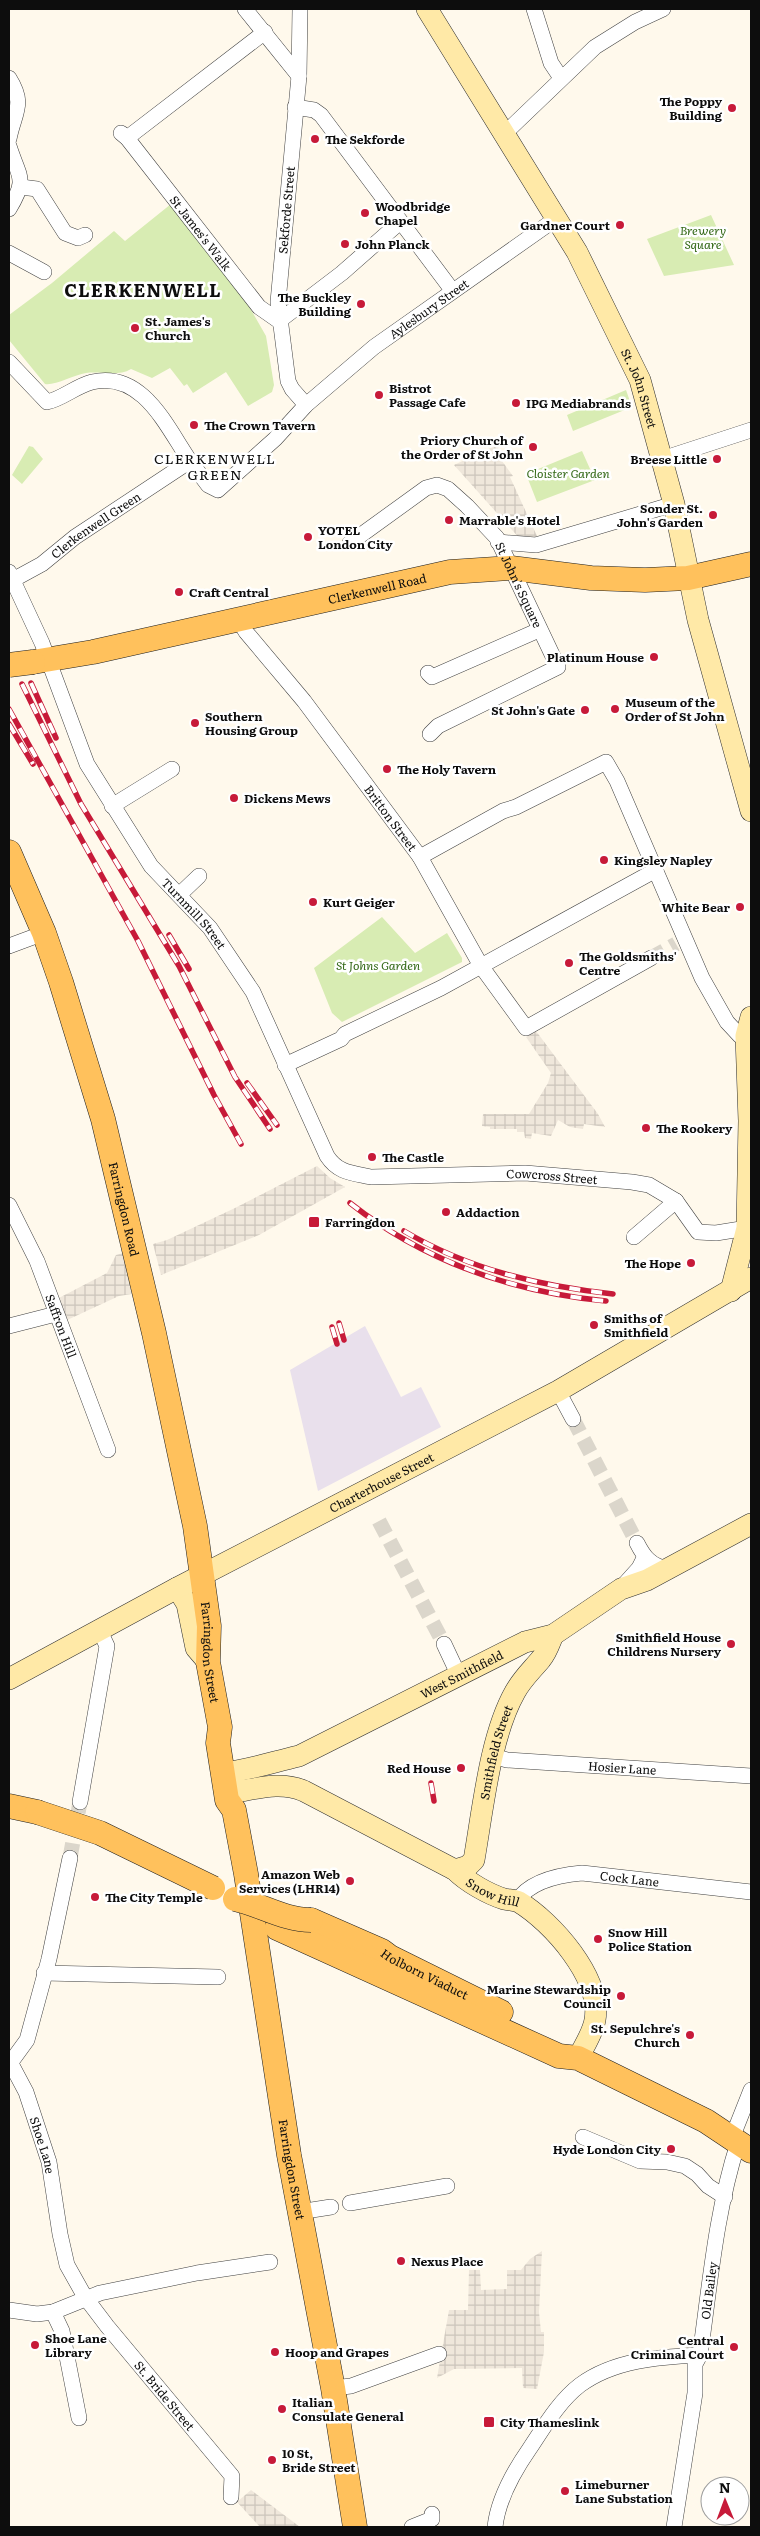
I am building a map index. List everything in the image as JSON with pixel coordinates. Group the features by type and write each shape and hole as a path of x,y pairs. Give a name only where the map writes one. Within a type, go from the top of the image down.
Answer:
{"main road":[{"name":"Clerkenwell Road","path":"9,666 88,654 450,572 511,568 559,575 625,580 688,578 751,564"},
{"name":"Farringdon Road","path":"9,852 44,933 84,1053 107,1137 154,1333 194,1526 201,1578"},
{"name":"Farringdon Street","path":"201,1578 210,1641 208,1662 220,1727 231,1742 235,1782 299,2212 333,2388 355,2527"},
{"name":"Holborn Viaduct","path":"9,1806 37,1812 100,1833 235,1899 263,1920 303,1927 382,1951 390,1957 567,2044 578,2058"},
{"name":"Holborn Viaduct","path":"303,1927 559,2056 578,2058 706,2121 740,2144"}],"street":[{"path":"245,9 299,76"},
{"name":"Sekforde Street","path":"300,9 299,76 278,302 288,381 292,389 306,404"},
{"name":"St. John Street","path":"427,9 503,135 557,218 595,284 640,380 674,504 698,620 751,811"},
{"path":"534,9 551,63 561,78"},
{"path":"503,135 595,47 635,22 663,9"},
{"name":"St James's Walk","path":"265,32 124,135 259,307 279,321"},
{"path":"9,78 17,91 19,103 9,139"},
{"path":"295,107 314,110 321,115 452,290"},
{"path":"9,146 21,180 21,187 9,209"},
{"path":"21,187 37,189 65,233 78,238 85,235"},
{"name":"Aylesbury Street","path":"306,404 374,347 452,290 557,218"},
{"path":"279,321 342,273 400,222"},
{"path":"9,253 44,272"},
{"path":"9,362 47,402 77,387 100,381 120,384 134,389 158,410 190,461 208,485 218,490 275,439 306,404"},
{"path":"662,459 751,430"},
{"name":"Clerkenwell Green","path":"10,578 42,564 63,549 75,537 190,461"},
{"name":"St John's Square","path":"350,543 426,488 437,485 448,489 461,500 493,534 498,542 558,667 438,726 430,734"},
{"path":"498,542 536,545 674,504"},
{"name":"Turnmill Street","path":"10,578 40,661 87,764 151,866 210,928 253,992 327,1156 339,1170"},
{"name":"Britton Street","path":"238,619 246,632 304,701 420,857 480,966 526,1028 651,958"},
{"path":"428,673 432,677 539,630"},
{"path":"420,857 503,811 516,807 606,762 617,781 656,870 681,942 727,1022 740,1036 749,1026"},
{"path":"112,806 172,769"},
{"path":"285,1065 441,988 656,870"},
{"path":"178,895 198,876"},
{"path":"9,946 44,933"},
{"path":"730,1292 748,1238 749,1026"},
{"name":"Cowcross Street","path":"339,1170 371,1177 525,1173 632,1182 649,1186 676,1201 698,1232 748,1238"},
{"path":"634,1237 676,1201"},
{"name":"Saffron Hill","path":"9,1205 37,1261 108,1450"},
{"name":"Charterhouse Street","path":"9,1679 176,1588 201,1578 363,1491 558,1392 751,1278"},
{"path":"9,1326 56,1314"},
{"path":"558,1392 573,1419"},
{"name":"West Smithfield","path":"235,1782 260,1764 299,1756 525,1642 553,1635 621,1589 647,1580 751,1524"},
{"path":"637,1543 644,1558 658,1567 668,1568"},
{"name":"West Smithfield","path":"621,1589 639,1568 644,1558"},
{"path":"176,1588 187,1604 196,1648 208,1662"},
{"path":"80,1802 107,1646 99,1629"},
{"name":"Smithfield Street","path":"455,1870 468,1866 474,1860 493,1756 514,1692 530,1669 542,1658 553,1635"},
{"path":"444,1644 459,1676"},
{"path":"299,1756 304,1791"},
{"name":"Hosier Lane","path":"493,1756 506,1760 622,1769 751,1776"},
{"name":"Snow Hill","path":"235,1782 293,1786 455,1870 464,1878 504,1899 517,1901 536,1914 569,1949 590,1988 595,2004 595,2021 578,2058"},
{"name":"Shoe Lane","path":"70,1858 27,2040 10,2057 38,2124 49,2162 66,2259 85,2297"},
{"name":"Cock Lane","path":"517,1901 524,1890 532,1885 570,1874 582,1873 751,1892"},
{"path":"44,1973 218,1977"},
{"name":"Old Bailey","path":"674,2527 695,2393 695,2364 700,2355 730,2167 740,2144 751,2090"},
{"path":"583,2137 640,2161 667,2162 686,2166 708,2186 725,2197"},
{"path":"350,2203 447,2186"},
{"path":"299,2212 331,2207"},
{"path":"9,2310 38,2314 53,2312 85,2297 189,2274 270,2262"},
{"name":"St. Bride Street","path":"85,2297 232,2476 232,2497"},
{"path":"53,2312 62,2331 80,2418"},
{"path":"333,2388 350,2386 439,2354"},
{"path":"495,2527 498,2509 522,2460 560,2406 579,2386 601,2373 641,2360 700,2355"},
{"path":"412,2527 432,2520 432,2514"}],"shaded area":[{"path":"499,444 498,451 502,461 513,476 510,477 537,536 521,540 454,465"},
{"path":"536,1031 598,1114 605,1127 584,1124 583,1129 570,1127 558,1120 551,1136 532,1133 531,1139 525,1138 524,1132 517,1132 517,1129 490,1129 490,1127 482,1126 483,1114 529,1114 548,1083 551,1073 526,1037"},
{"path":"317,1166 330,1178 345,1187 259,1235 161,1275 153,1244 167,1240 235,1208"},
{"path":"123,1253 132,1294 119,1296 65,1321 57,1299 107,1273 116,1255"},
{"path":"365,1326 401,1397 421,1387 441,1427 318,1491 290,1370"},
{"path":"542,2251 539,2312 541,2332 544,2332 544,2352 537,2389 523,2388 522,2368 454,2369 437,2378 449,2310 468,2310 469,2270 480,2270 481,2290 507,2289 507,2270 521,2270 530,2259"},
{"path":"251,2490 300,2527 260,2527 237,2502"}],"green space":[{"path":"171,204 244,298 266,336 274,385 272,392 248,406 226,372 193,393 187,384 184,386 170,368 152,378 131,369 121,373 86,373 45,384 9,340 9,315 52,283 114,231 125,241"},
{"name":"Brewery Square","path":"711,215 734,265 664,276 647,239"},
{"path":"626,390 632,407 573,431 567,415"},
{"path":"29,446 33,447 43,459 22,484 12,475"},
{"name":"Cloister Garden","path":"582,451 595,480 537,502 526,474"},
{"name":"St Johns Garden","path":"382,917 415,953 447,933 462,958 462,962 342,1022 332,1013 314,968"}],"tunnel":[{"path":"651,958 676,944"},
{"path":"573,1419 637,1543"},
{"path":"379,1521 444,1644"},
{"path":"70,1858 80,1802"}],"railway":[{"path":"31,683 56,738"},
{"path":"22,684 81,804 179,966 235,1077 270,1129"},
{"path":"9,709 138,941 214,1095 241,1144"},
{"path":"9,724 33,764"},
{"path":"169,935 189,969"},
{"path":"247,1083 277,1125"},
{"path":"350,1203 408,1242 471,1270 537,1290 571,1297 606,1301"},
{"path":"404,1231 453,1256 505,1274 531,1281 613,1294"},
{"path":"339,1323 344,1340"},
{"path":"332,1327 337,1344"},
{"path":"431,1783 434,1801"}],"place":[{"name":"The Poppy Building","path":"732,108"},
{"name":"The Sekforde","path":"315,139"},
{"name":"Woodbridge Chapel","path":"365,213"},
{"name":"Gardner Court","path":"620,225"},
{"name":"John Planck","path":"345,244"},
{"name":"The Buckley Building","path":"361,304"},
{"name":"St. James's Church","path":"135,328"},
{"name":"Bistrot Passage Cafe","path":"379,395"},
{"name":"IPG Mediabrands","path":"516,403"},
{"name":"The Crown Tavern","path":"194,425"},
{"name":"Priory Church of the Order of St John","path":"533,447"},
{"name":"Breese Little","path":"717,459"},
{"name":"Sonder St. John's Garden","path":"713,515"},
{"name":"Marrable's Hotel","path":"449,520"},
{"name":"YOTEL London City","path":"308,537"},
{"name":"Craft Central","path":"179,592"},
{"name":"Platinum House","path":"654,657"},
{"name":"Museum of the Order of St John","path":"615,709"},
{"name":"St John's Gate","path":"585,710"},
{"name":"Southern Housing Group","path":"195,723"},
{"name":"The Holy Tavern","path":"387,769"},
{"name":"Dickens Mews","path":"234,798"},
{"name":"Kingsley Napley","path":"604,860"},
{"name":"Kurt Geiger","path":"313,902"},
{"name":"White Bear","path":"740,907"},
{"name":"The Goldsmiths' Centre","path":"569,963"},
{"name":"The Rookery","path":"646,1128"},
{"name":"The Castle","path":"372,1157"},
{"name":"Addaction","path":"446,1212"},
{"name":"Farringdon","path":"314,1222"},
{"name":"The Hope","path":"691,1263"},
{"name":"Smiths of Smithfield","path":"594,1325"},
{"name":"Smithfield House Childrens Nursery","path":"731,1644"},
{"name":"Red House","path":"461,1768"},
{"name":"Amazon Web Services (LHR14)","path":"350,1881"},
{"name":"The City Temple","path":"95,1897"},
{"name":"Snow Hill Police Station","path":"598,1939"},
{"name":"Marine Stewardship Council","path":"621,1996"},
{"name":"St. Sepulchre's Church","path":"690,2035"},
{"name":"Hyde London City","path":"671,2149"},
{"name":"Nexus Place","path":"401,2261"},
{"name":"Shoe Lane Library","path":"35,2345"},
{"name":"Central Criminal Court","path":"734,2347"},
{"name":"Hoop and Grapes","path":"275,2352"},
{"name":"Italian Consulate General","path":"282,2409"},
{"name":"City Thameslink","path":"489,2422"},
{"name":"10 St, Bride Street","path":"272,2460"},
{"name":"Limeburner Lane Substation","path":"565,2491"}],"district":[{"name":"CLERKENWELL","path":"143,289"},
{"name":"CLERKENWELL GREEN","path":"215,466"}]}
